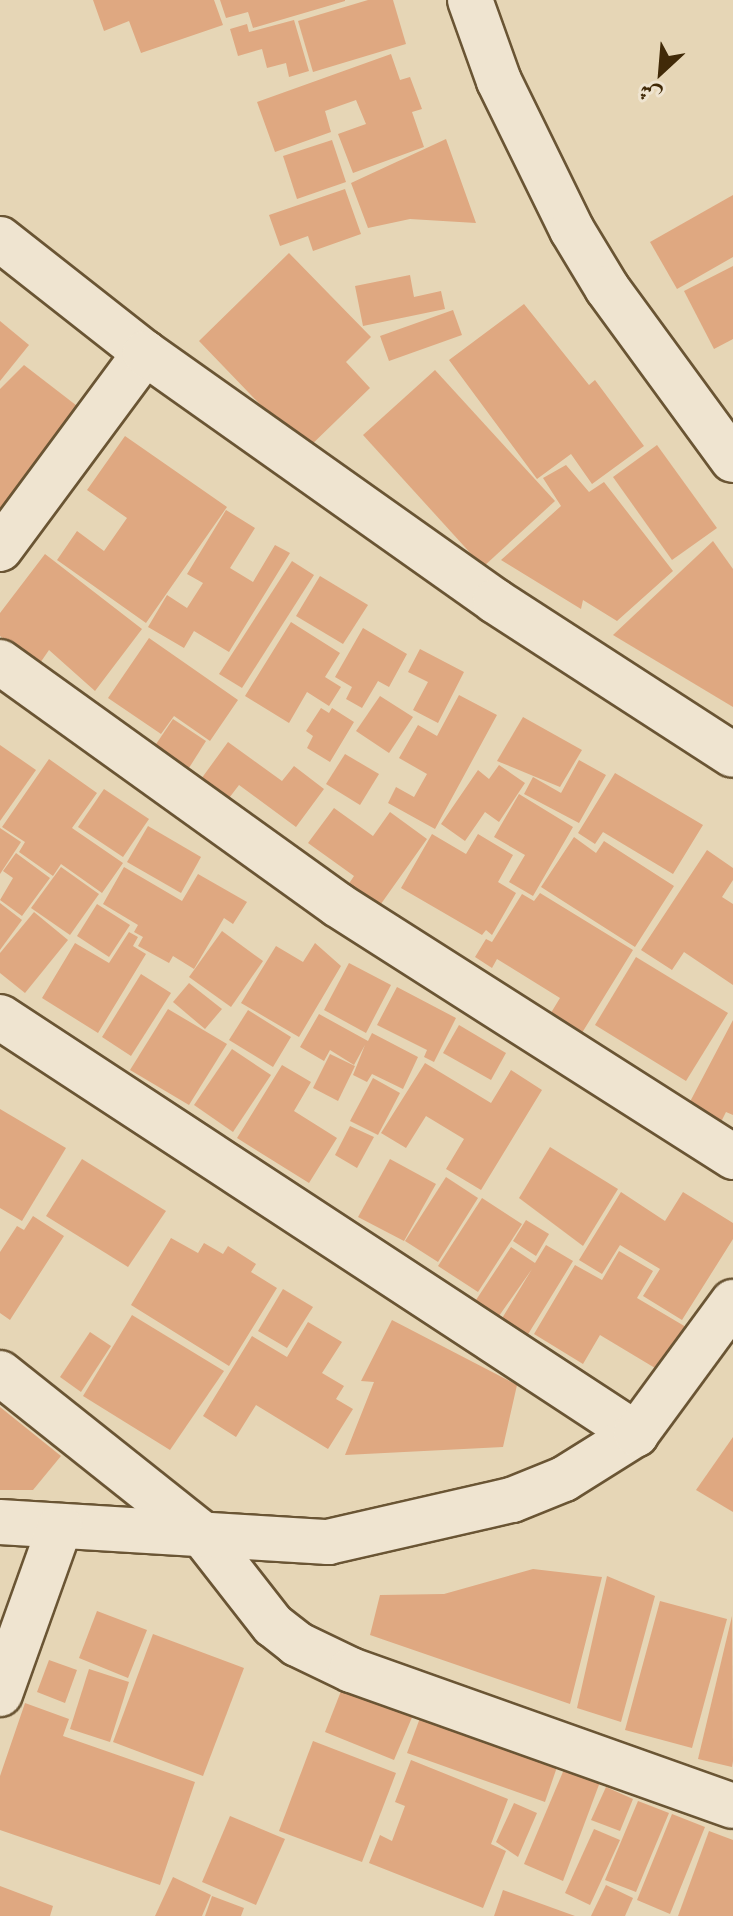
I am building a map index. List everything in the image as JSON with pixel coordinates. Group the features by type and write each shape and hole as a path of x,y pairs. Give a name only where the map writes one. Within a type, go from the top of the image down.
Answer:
{"street":[{"path":"470,0 499,81 572,230 607,288 733,460"},
{"path":"0,239 145,353 582,661 733,755"},
{"path":"0,549 145,353"},
{"path":"0,662 338,905 733,1157"},
{"path":"0,1017 636,1434"},
{"path":"0,1522 328,1542 437,1521 564,1479 636,1434 733,1302"},
{"path":"0,1373 201,1533 273,1625 325,1659 733,1806"},
{"path":"0,1694 60,1526"}],"building":[{"path":"93,0 214,0 223,25 141,53 129,21 104,31"},
{"path":"220,0 345,1 253,28 248,12 226,18"},
{"path":"368,0 393,0 406,44 313,72 298,21"},
{"path":"294,20 309,71 289,77 286,63 267,68 262,49 238,56 230,29 247,24 249,32"},
{"path":"391,54 400,80 410,77 422,109 412,112 424,147 353,173 338,134 366,124 356,100 325,111 331,132 275,152 257,102"},
{"path":"446,139 476,223 410,219 368,228 351,183"},
{"path":"332,140 346,182 297,199 283,156"},
{"path":"345,189 361,234 313,251 308,236 280,246 269,215"},
{"path":"733,195 733,257 677,289 650,242"},
{"path":"289,253 371,337 346,362 370,388 305,451 199,341"},
{"path":"733,266 733,339 714,349 684,291"},
{"path":"410,275 414,297 441,291 445,309 363,326 355,286"},
{"path":"524,304 589,385 595,380 644,446 592,484 571,454 537,479 449,360"},
{"path":"453,310 462,335 389,361 380,336"},
{"path":"0,321 29,345 0,381"},
{"path":"24,365 81,409 0,512 0,389"},
{"path":"435,370 555,501 483,567 363,435"},
{"path":"125,436 227,507 146,623 57,560 77,531 104,551 127,518 87,490"},
{"path":"657,445 717,528 672,560 613,477"},
{"path":"566,465 589,492 604,482 673,571 617,621 583,600 581,609 501,560 561,506 543,478"},
{"path":"226,510 255,528 230,568 253,582 275,545 290,553 229,652 194,631 184,648 148,627 167,595 187,608 203,583 187,574"},
{"path":"713,541 733,569 733,707 613,635"},
{"path":"45,554 142,629 95,691 49,650 38,666 0,636 0,613"},
{"path":"292,561 314,575 242,688 219,674"},
{"path":"320,576 368,605 343,644 296,616"},
{"path":"291,622 340,653 325,677 341,687 329,706 307,692 289,723 245,696"},
{"path":"363,628 407,654 389,687 378,681 362,708 346,699 352,687 335,677"},
{"path":"149,638 238,700 210,741 174,716 161,734 108,698"},
{"path":"420,649 464,672 438,723 413,710 428,682 408,672"},
{"path":"459,695 497,715 435,829 388,803 396,787 414,797 427,774 399,758 418,725 437,736"},
{"path":"380,696 413,717 389,753 356,731"},
{"path":"321,708 329,713 332,708 354,722 330,762 307,748 313,736 306,731"},
{"path":"523,717 582,750 560,787 497,761"},
{"path":"173,719 206,741 182,779 148,756"},
{"path":"228,742 282,781 294,766 324,789 296,827 239,785 223,806 196,786"},
{"path":"0,745 36,770 0,821"},
{"path":"345,754 379,774 360,805 326,784"},
{"path":"49,759 97,793 72,828 123,863 102,893 61,864 53,876 19,852 25,842 2,827"},
{"path":"579,760 606,775 579,823 524,794 533,777 561,793"},
{"path":"499,765 525,783 499,822 485,812 465,841 441,824 478,770 489,779"},
{"path":"615,773 703,825 673,874 603,832 595,844 578,833"},
{"path":"104,789 149,819 123,857 78,827"},
{"path":"519,794 573,827 533,896 509,882 525,855 494,837"},
{"path":"334,808 373,836 390,812 427,839 371,918 340,897 354,876 308,843"},
{"path":"148,826 201,857 181,893 127,862"},
{"path":"0,828 21,842 0,874"},
{"path":"432,834 466,854 478,834 513,855 498,882 516,893 492,935 486,930 482,935 401,888"},
{"path":"574,837 596,853 604,841 674,886 635,947 541,887"},
{"path":"707,850 733,868 733,880 722,897 733,904 733,985 684,952 672,970 641,950"},
{"path":"16,853 50,878 22,916 0,900 13,878 3,871"},
{"path":"61,867 99,894 70,935 31,908"},
{"path":"124,867 182,901 198,874 247,902 233,924 224,918 194,969 173,956 169,963 138,946 143,937 134,932 138,925 103,904"},
{"path":"540,893 633,950 577,1041 546,1021 560,998 497,959 492,968 475,957 486,939 492,942 522,894 534,901"},
{"path":"0,903 22,920 0,950"},
{"path":"97,904 130,925 109,957 77,936"},
{"path":"34,912 68,940 25,993 0,973 0,953"},
{"path":"222,931 263,961 231,1007 189,977"},
{"path":"129,932 138,937 133,946 146,954 98,1033 42,998 75,943 109,963"},
{"path":"315,943 341,966 299,1037 241,1003 276,946 303,962"},
{"path":"636,957 728,1013 686,1081 595,1025"},
{"path":"349,963 391,985 366,1033 324,1010"},
{"path":"141,974 171,993 131,1056 102,1037"},
{"path":"189,983 222,1009 205,1029 173,1002"},
{"path":"397,987 456,1018 434,1062 424,1057 427,1050 377,1025"},
{"path":"168,1009 227,1044 189,1105 130,1070"},
{"path":"248,1010 291,1037 273,1067 229,1040"},
{"path":"319,1014 368,1041 372,1033 418,1057 403,1089 372,1074 367,1082 353,1075 365,1045 354,1065 330,1050 324,1061 300,1047"},
{"path":"733,1020 733,1115 726,1112 716,1132 683,1115"},
{"path":"459,1025 506,1053 491,1080 443,1053"},
{"path":"232,1049 271,1075 233,1132 194,1105"},
{"path":"330,1054 355,1066 338,1101 313,1088"},
{"path":"425,1063 491,1103 511,1070 542,1090 481,1190 446,1169 464,1139 426,1116 406,1148 381,1133"},
{"path":"282,1065 311,1082 294,1111 337,1138 309,1183 237,1138"},
{"path":"373,1078 400,1093 378,1135 350,1121"},
{"path":"0,1109 66,1148 22,1221 0,1208"},
{"path":"350,1126 374,1137 357,1168 335,1155"},
{"path":"550,1147 618,1189 583,1246 519,1198"},
{"path":"82,1159 166,1211 128,1267 46,1216"},
{"path":"390,1159 436,1184 404,1241 358,1217"},
{"path":"446,1177 478,1198 438,1262 405,1241"},
{"path":"621,1192 665,1221 683,1192 733,1223 733,1239 682,1320 643,1296 660,1269 620,1245 602,1274 579,1260"},
{"path":"482,1198 522,1224 478,1292 438,1266"},
{"path":"33,1216 64,1236 10,1320 0,1313 0,1252 17,1226 24,1230"},
{"path":"526,1220 549,1234 536,1256 513,1241"},
{"path":"171,1238 198,1253 204,1243 223,1254 228,1246 256,1264 251,1272 277,1288 229,1366 131,1305"},
{"path":"546,1245 573,1261 527,1336 501,1320 532,1269 499,1316 476,1300 511,1247 535,1263"},
{"path":"619,1251 653,1271 637,1298 686,1327 660,1371 600,1335 583,1364 534,1334 575,1265 602,1280"},
{"path":"283,1289 313,1307 287,1348 258,1331"},
{"path":"132,1315 224,1371 170,1450 83,1396"},
{"path":"392,1320 517,1385 503,1447 345,1455 374,1382 361,1381"},
{"path":"308,1322 342,1342 322,1373 344,1386 336,1399 353,1409 328,1449 256,1405 236,1437 203,1416 252,1336 287,1357"},
{"path":"90,1332 111,1346 81,1392 60,1377"},
{"path":"0,1407 61,1456 33,1490 0,1490"},
{"path":"733,1437 733,1512 696,1490"},
{"path":"533,1569 602,1577 570,1704 370,1635 380,1595 444,1594"},
{"path":"607,1576 655,1596 621,1722 577,1708"},
{"path":"660,1601 727,1619 692,1748 625,1730"},
{"path":"97,1611 147,1630 128,1678 79,1658"},
{"path":"732,1616 733,1761 732,1767 698,1759"},
{"path":"153,1634 244,1668 203,1776 113,1742"},
{"path":"49,1660 77,1670 65,1703 37,1692"},
{"path":"89,1669 129,1682 110,1742 70,1729"},
{"path":"343,1686 413,1715 394,1760 325,1732"},
{"path":"25,1703 69,1719 63,1736 195,1782 160,1885 0,1830 0,1776"},
{"path":"420,1718 557,1767 545,1802 407,1753"},
{"path":"313,1741 396,1773 362,1862 279,1831"},
{"path":"411,1760 508,1799 491,1844 506,1851 483,1908 369,1863 380,1835 392,1841 405,1806 395,1802"},
{"path":"565,1767 600,1782 563,1881 524,1864"},
{"path":"606,1787 633,1799 620,1831 591,1820"},
{"path":"638,1801 669,1813 636,1892 605,1880"},
{"path":"514,1803 537,1813 518,1857 496,1842"},
{"path":"672,1814 705,1827 670,1914 637,1900"},
{"path":"230,1816 285,1839 256,1905 202,1882"},
{"path":"594,1829 620,1840 590,1905 565,1893"},
{"path":"709,1831 733,1840 733,1916 678,1916"},
{"path":"173,1877 211,1895 202,1916 155,1916"},
{"path":"606,1885 633,1898 625,1916 591,1916"},
{"path":"0,1886 53,1906 50,1916 0,1916"},
{"path":"503,1890 575,1916 494,1916"},
{"path":"212,1896 244,1908 241,1916 205,1916"}]}
